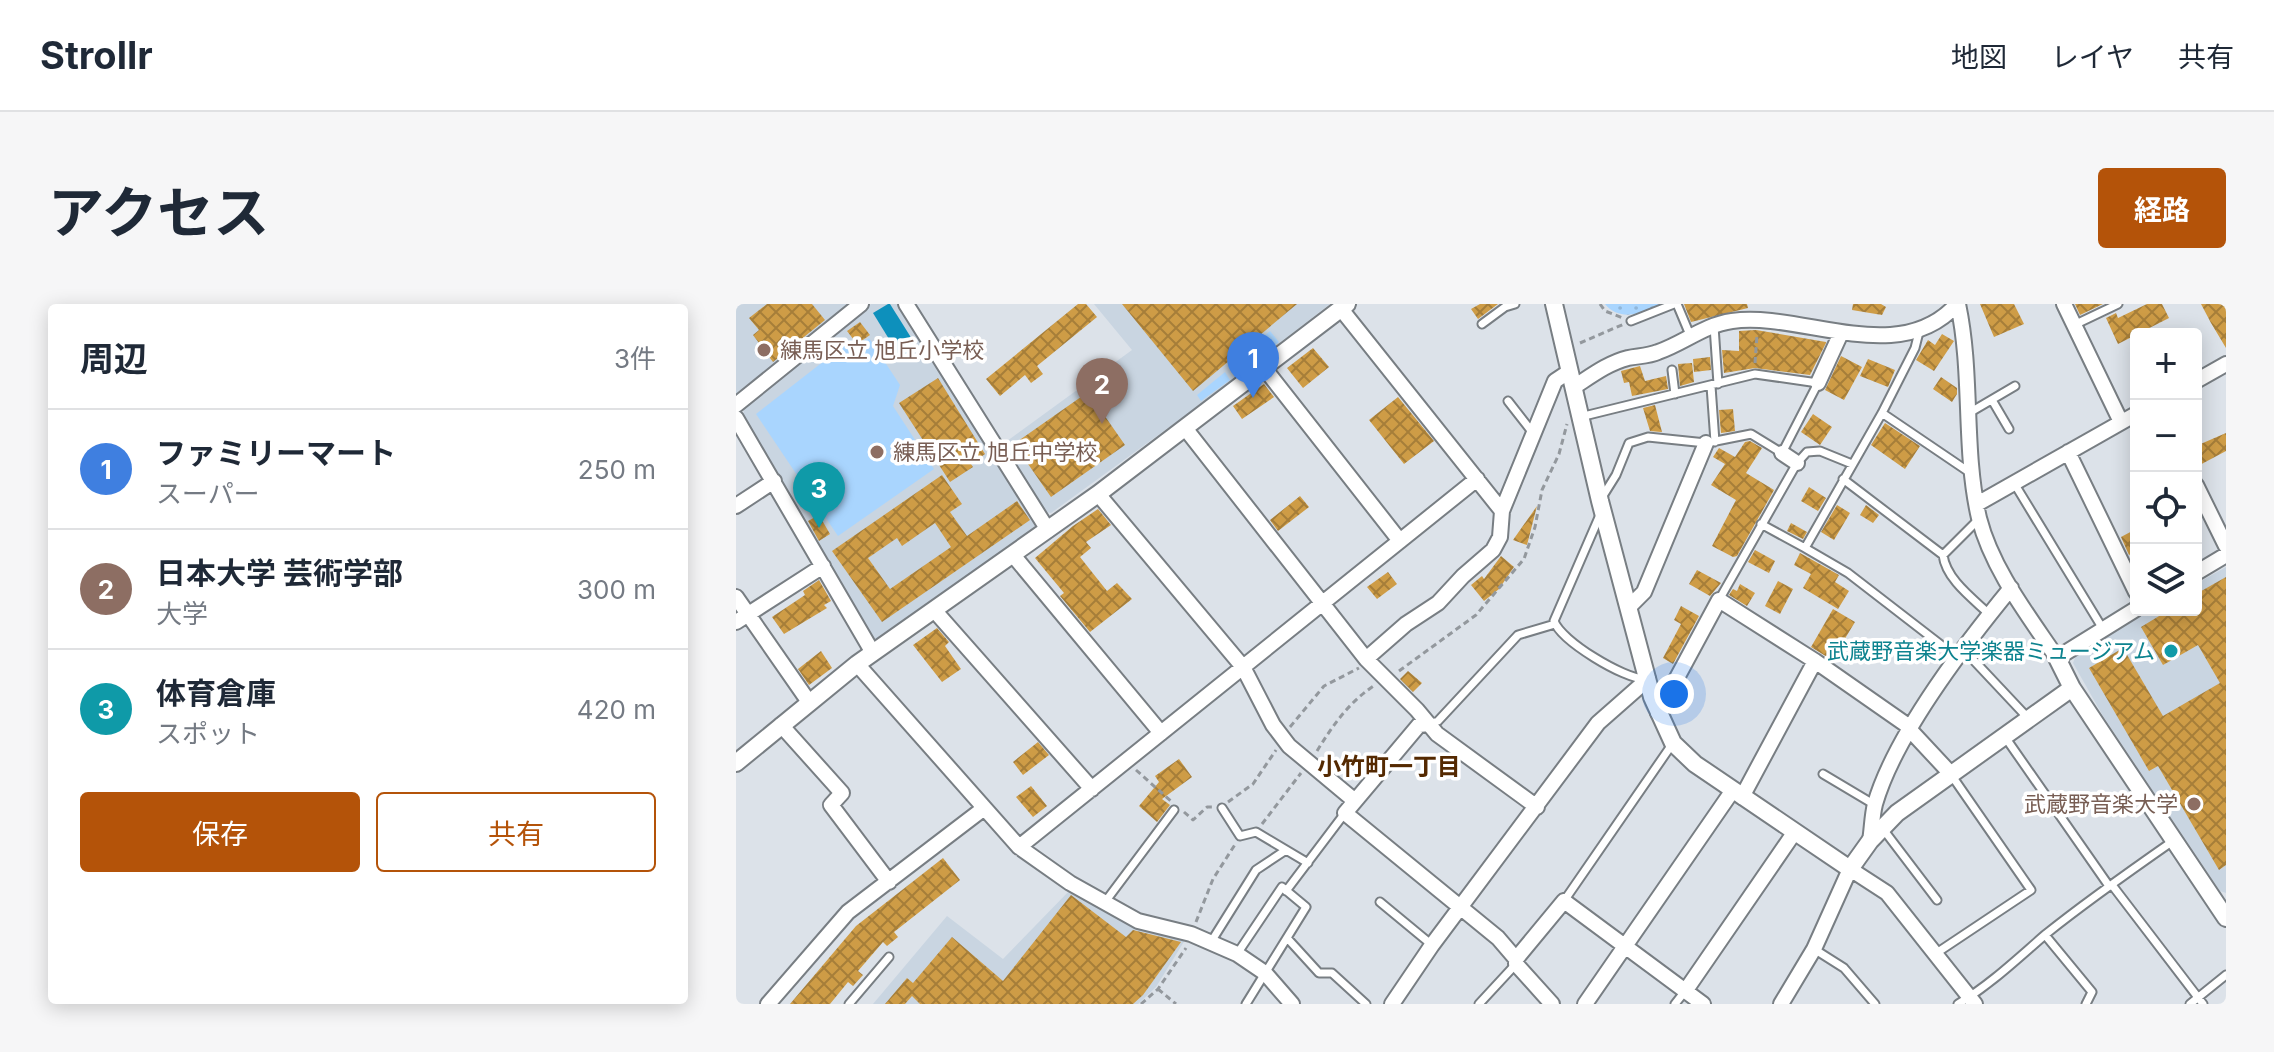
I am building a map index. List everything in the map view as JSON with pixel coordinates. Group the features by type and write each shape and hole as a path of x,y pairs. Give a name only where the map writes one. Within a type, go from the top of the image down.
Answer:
{"street":[{"path":"736,405 861,304"},
{"path":"906,304 1048,530"},
{"path":"1554,304 1601,505 1648,679 1658,713 1673,743 1695,764 1737,794 1887,893 1968,1002"},
{"path":"1367,660 1406,624 1438,603 1493,550 1500,537 1502,511 1555,381 1572,379 1625,359 1658,352 1714,325 1759,320 1841,333 1888,334 1920,328 1951,311 1957,304"},
{"path":"1957,304 1965,354 1978,511 1988,546 2072,688 2223,908"},
{"path":"2064,304 2121,422"},
{"path":"736,763 857,664 1098,494 1344,307 1502,511"},
{"path":"1818,383 1841,333"},
{"path":"2202,378 2226,364"},
{"path":"1265,369 1400,541"},
{"path":"1978,511 2014,483 2130,417"},
{"path":"736,418 873,653"},
{"path":"1185,428 1367,660 1437,734 1537,807"},
{"path":"1629,607 1644,592 1711,443"},
{"path":"2068,452 2130,580"},
{"path":"1782,453 1797,463"},
{"path":"1019,847 1477,479"},
{"path":"736,506 774,481"},
{"path":"1098,494 1243,667 1283,738 1350,807 1498,938 1551,1004"},
{"path":"2202,497 2226,546"},
{"path":"1013,555 1161,733"},
{"path":"2202,569 2226,555"},
{"path":"742,618 823,566"},
{"path":"1870,841 1875,805 1910,729 1989,614 2011,588"},
{"path":"736,597 742,618 809,702"},
{"path":"1658,713 1719,600 1815,661 1910,729 1952,775"},
{"path":"934,610 1092,789"},
{"path":"2057,658 2130,613"},
{"path":"1585,1004 1737,794 1815,661"},
{"path":"857,664 1019,847 1070,883 1138,921 1191,934 1237,954 1265,973 1292,1004"},
{"path":"1392,1004 1432,945 1598,723 1648,679"},
{"path":"1781,1004 1814,949 1850,869 1870,841 1897,813 2072,688"},
{"path":"1350,807 1419,725 1429,724"},
{"path":"781,725 842,793 831,805 889,882"},
{"path":"768,1004 848,912 983,809"},
{"path":"1686,990 1794,833"},
{"path":"1516,961 1564,901 1703,1004"}],"lane":[{"path":"1482,324 1505,307 1515,304"},
{"path":"1631,321 1676,304 1690,335"},
{"path":"2074,325 2118,304"},
{"path":"1711,443 1714,325"},
{"path":"1805,548 1882,413 1915,348 1920,328"},
{"path":"1672,370 1675,394"},
{"path":"1580,417 1753,375 1818,383 1782,453 1751,434 1711,443 1648,437 1629,443 1554,621 1557,629 1592,655 1635,679 1648,679"},
{"path":"1969,413 2015,386"},
{"path":"1992,400 2009,429"},
{"path":"1508,401 1535,435"},
{"path":"1882,413 1974,475"},
{"path":"1719,600 1797,463 1807,452 1820,451 1852,464"},
{"path":"1843,479 1943,555"},
{"path":"2014,483 2103,629"},
{"path":"1978,511 1943,555 1944,563 1953,577 1989,614"},
{"path":"1761,524 1848,573 1961,654 2029,719"},
{"path":"1429,724 1438,721 1518,635 1555,624"},
{"path":"2005,737 2110,885 2200,1001"},
{"path":"1564,901 1673,743"},
{"path":"1823,774 1875,805"},
{"path":"1935,954 2031,890 1952,775"},
{"path":"1222,806 1240,836 1256,832 1308,863"},
{"path":"1286,891 1350,807"},
{"path":"1104,903 1174,810"},
{"path":"1882,828 1937,900"},
{"path":"1968,1002 2045,935 2174,840"},
{"path":"1211,942 1256,870 1286,850"},
{"path":"1237,954 1282,887 1306,907 1246,1004"},
{"path":"1380,902 1432,945"},
{"path":"2045,935 2092,992 2086,1004"},
{"path":"1288,939 1319,973 1332,973 1366,1004"},
{"path":"1814,949 1844,968 1875,1004"},
{"path":"849,1004 889,957"},
{"path":"1479,1004 1516,961"},
{"path":"2190,1004 2200,1001 2226,975"},
{"path":"1675,1004 1686,990"}],"path":[{"path":"1600,304 1605,311 1631,321"},
{"path":"1753,375 1759,320"},
{"path":"1564,349 1631,321"},
{"path":"1126,761 1193,820 1207,807 1222,806 1253,784 1298,715 1324,686 1338,681 1367,660"},
{"path":"1141,1004 1158,989 1186,949 1213,879 1240,836"},
{"path":"1158,989 1176,1004"}],"shaded area":[{"name":"練馬区立 旭丘小学校","path":"736,304 849,304 736,396"},
{"name":"練馬区立 旭丘中学校","path":"871,304 901,304 1037,523 1037,527 875,642 871,640 742,418 745,406"},
{"path":"888,304 917,347 900,357 873,313"},
{"path":"1094,304 1330,304 1201,404 1051,513 1044,512 1003,444 1132,350"},
{"name":"武蔵野音楽大学","path":"2226,567 2226,893 2220,891 2103,716 2073,663 2076,655 2142,616 2202,616 2202,581"},
{"path":"1071,889 1133,925 1185,940 1156,987 1138,1004 873,1004 947,916 1003,959"}],"green space":[{"path":"1605,304 1666,304 1626,315 1611,310"},
{"path":"1270,331 1279,342 1235,376 1227,366"},
{"path":"869,338 900,385 893,406 934,469 838,536 756,414 851,340 856,347"},
{"path":"1225,372 1230,380 1201,401 1197,395"}],"building":[{"path":"767,304 812,304 825,320 773,362 753,335 759,330 749,318"},
{"path":"1078,304 1086,304 1097,317 1037,366 1043,374 1031,383 1025,375 1000,396 986,379"},
{"path":"1122,304 1297,304 1193,391"},
{"path":"1480,304 1498,304 1478,319 1471,309"},
{"path":"1684,304 1747,304 1748,308 1691,322"},
{"path":"1853,304 1881,304 1886,307 1882,315 1852,310"},
{"path":"1980,304 2014,304 2024,324 1994,337"},
{"path":"2075,304 2103,304 2080,315"},
{"path":"2147,304 2162,304 2169,318 2149,328 2130,328 2130,338 2118,344 2106,318 2116,313 2118,318"},
{"path":"2201,304 2226,304 2226,348 2211,323"},
{"path":"860,322 870,335 857,344 847,331"},
{"path":"1756,330 1826,343 1810,375 1755,368 1724,373 1722,350 1739,351 1739,331"},
{"path":"1942,334 1954,341 1934,371 1916,360 1928,340 1935,345"},
{"path":"1313,348 1329,367 1303,388 1287,368"},
{"path":"1841,356 1862,367 1844,400 1825,390"},
{"path":"1710,357 1711,370 1694,372 1693,359"},
{"path":"1868,359 1895,370 1888,387 1860,376"},
{"path":"1692,363 1694,382 1680,386 1678,364"},
{"path":"1640,366 1645,381 1666,376 1668,389 1632,396 1629,382 1624,383 1621,371"},
{"path":"1941,377 1957,388 1952,402 1933,389"},
{"path":"938,378 985,454 971,464 973,467 950,482 899,403"},
{"path":"1264,384 1274,397 1242,419 1233,406"},
{"path":"1088,392 1125,445 1051,497 1014,444"},
{"path":"1398,397 1434,441 1404,464 1369,420"},
{"path":"1655,405 1662,432 1650,431 1643,408"},
{"path":"1733,409 1735,431 1721,433 1719,410"},
{"path":"1813,414 1832,427 1820,445 1801,432"},
{"path":"1885,423 1920,446 1905,469 1871,445"},
{"path":"2226,433 2226,451 2202,464 2202,443"},
{"path":"1750,441 1762,448 1746,473 1774,490 1737,556 1733,557 1712,546 1736,500 1711,485 1725,464 1713,457 1719,448 1735,457 1745,442"},
{"path":"942,475 962,504 950,512 967,536 1017,501 1030,520 882,622 832,551","holes":["935,523 951,547 890,589 868,558 897,538 902,546"]},
{"path":"1809,487 1826,498 1818,511 1801,501"},
{"path":"1300,496 1309,507 1278,531 1270,520"},
{"path":"1837,505 1850,513 1834,540 1821,532"},
{"path":"1866,505 1879,515 1873,523 1860,515"},
{"path":"1537,506 1527,545 1513,540"},
{"path":"1098,509 1111,525 1086,542 1091,548 1080,557 1107,591 1117,583 1132,599 1090,632 1060,596 1064,593 1035,558"},
{"path":"819,515 830,534 819,541 808,521"},
{"path":"1791,523 1807,532 1803,539 1787,531"},
{"path":"2130,532 2129,555 2121,537"},
{"path":"1755,550 1775,561 1769,573 1748,562"},
{"path":"1800,553 1839,575 1835,582 1849,591 1838,609 1803,588 1811,574 1794,565"},
{"path":"1501,556 1514,567 1499,589 1484,601 1471,585 1482,576 1484,579"},
{"path":"1697,570 1721,583 1710,596 1689,584"},
{"path":"1388,572 1397,584 1377,599 1367,587"},
{"name":"武蔵野音楽大学","path":"2226,577 2226,865 2219,870 2158,766 2149,771 2089,668 2123,648 2163,716 2220,683 2198,645 2163,665 2141,627 2159,616 2202,616 2202,591"},
{"path":"819,580 831,601 824,605 827,608 784,634 772,617 805,595 803,591"},
{"path":"1778,581 1793,589 1780,614 1765,606"},
{"path":"1740,584 1755,593 1747,606 1729,595 1733,589 1737,591"},
{"path":"1681,606 1699,616 1673,664 1663,658 1681,624 1674,620"},
{"path":"1833,609 1855,622 1832,660 1811,647"},
{"path":"937,628 949,642 945,646 961,669 942,682 913,645"},
{"path":"821,651 832,668 809,685 798,669"},
{"path":"1408,671 1422,683 1413,692 1400,679"},
{"path":"1038,742 1049,755 1023,775 1013,762"},
{"path":"1179,759 1192,777 1162,799 1170,805 1157,822 1139,806 1159,782 1155,776"},
{"path":"1031,786 1047,806 1033,817 1016,797"},
{"path":"943,858 960,880 894,932 898,937 887,946 883,942 858,971 863,975 853,986 848,982 830,1004 790,1004 856,926"},
{"path":"1071,895 1126,937 1133,930 1181,942 1133,1004 920,1004 912,996 905,1004 885,1004 907,978 913,983 952,937 1003,981"}],"place":[{"name":"練馬区立 旭丘小学校","path":"764,350"},
{"name":"ファミリーマート","path":"1253,398"},
{"name":"日本大学 芸術学部","path":"1102,424"},
{"name":"練馬区立 旭丘中学校","path":"877,452"},
{"name":"体育倉庫","path":"819,528"},
{"name":"武蔵野音楽大学楽器ミュージアム","path":"2171,651"},
{"name":"武蔵野音楽大学","path":"2194,804"}],"district":[{"name":"小竹町一丁目","path":"1389,767"}]}
